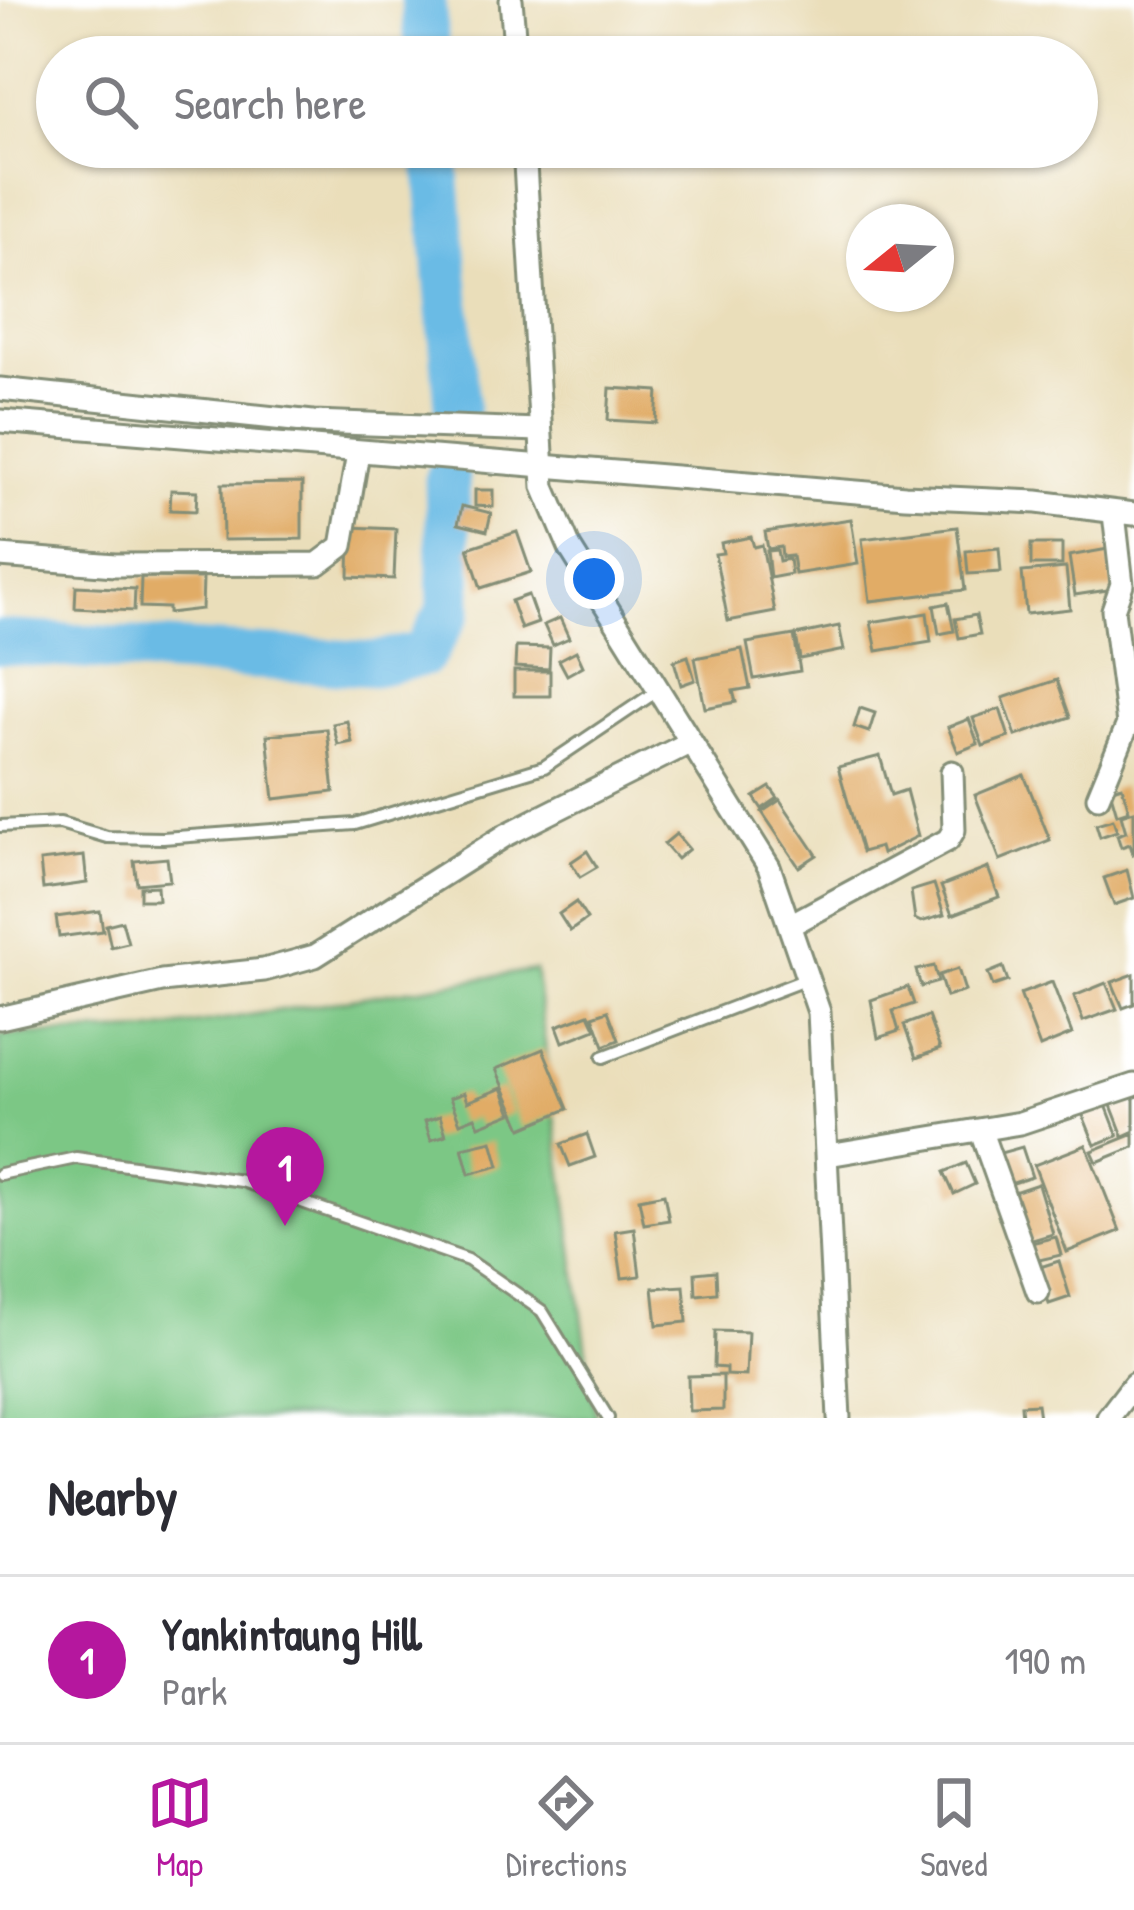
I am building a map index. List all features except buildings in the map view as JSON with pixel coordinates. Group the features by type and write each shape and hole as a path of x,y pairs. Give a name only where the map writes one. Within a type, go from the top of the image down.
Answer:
{"street":[{"path":"511,0 514,36"},
{"path":"525,168 540,465 570,548 770,867 810,977 825,1057 839,1418"},
{"path":"0,389 313,422 540,433"},
{"path":"0,421 358,453 1037,502 1124,514 1122,584 1113,610 1128,724 1098,797"},
{"path":"0,556 115,565 318,564 342,546 358,453"},
{"path":"0,1018 162,981 264,970 315,956 506,835 689,743"},
{"path":"793,923 948,840 954,830 952,772"},
{"path":"828,1155 981,1132 1134,1085"},
{"path":"981,1132 1038,1292"},
{"path":"1108,1418 1134,1384"}],"lane":[{"path":"0,826 60,823 107,837 164,838 355,824 450,791 544,767 658,691"},
{"path":"603,1058 810,977"},
{"path":"0,1174 76,1158 242,1181 468,1261 542,1311 608,1418"}],"green space":[{"path":"535,970 596,1418 0,1418 0,1035 149,1031"}],"waterway":[{"path":"423,0 426,36"},
{"path":"437,168 457,406"},
{"path":"0,642 374,664 424,654 450,609 447,478"}],"place":[{"name":"Yankintaung Hill","path":"285,1226"}]}
